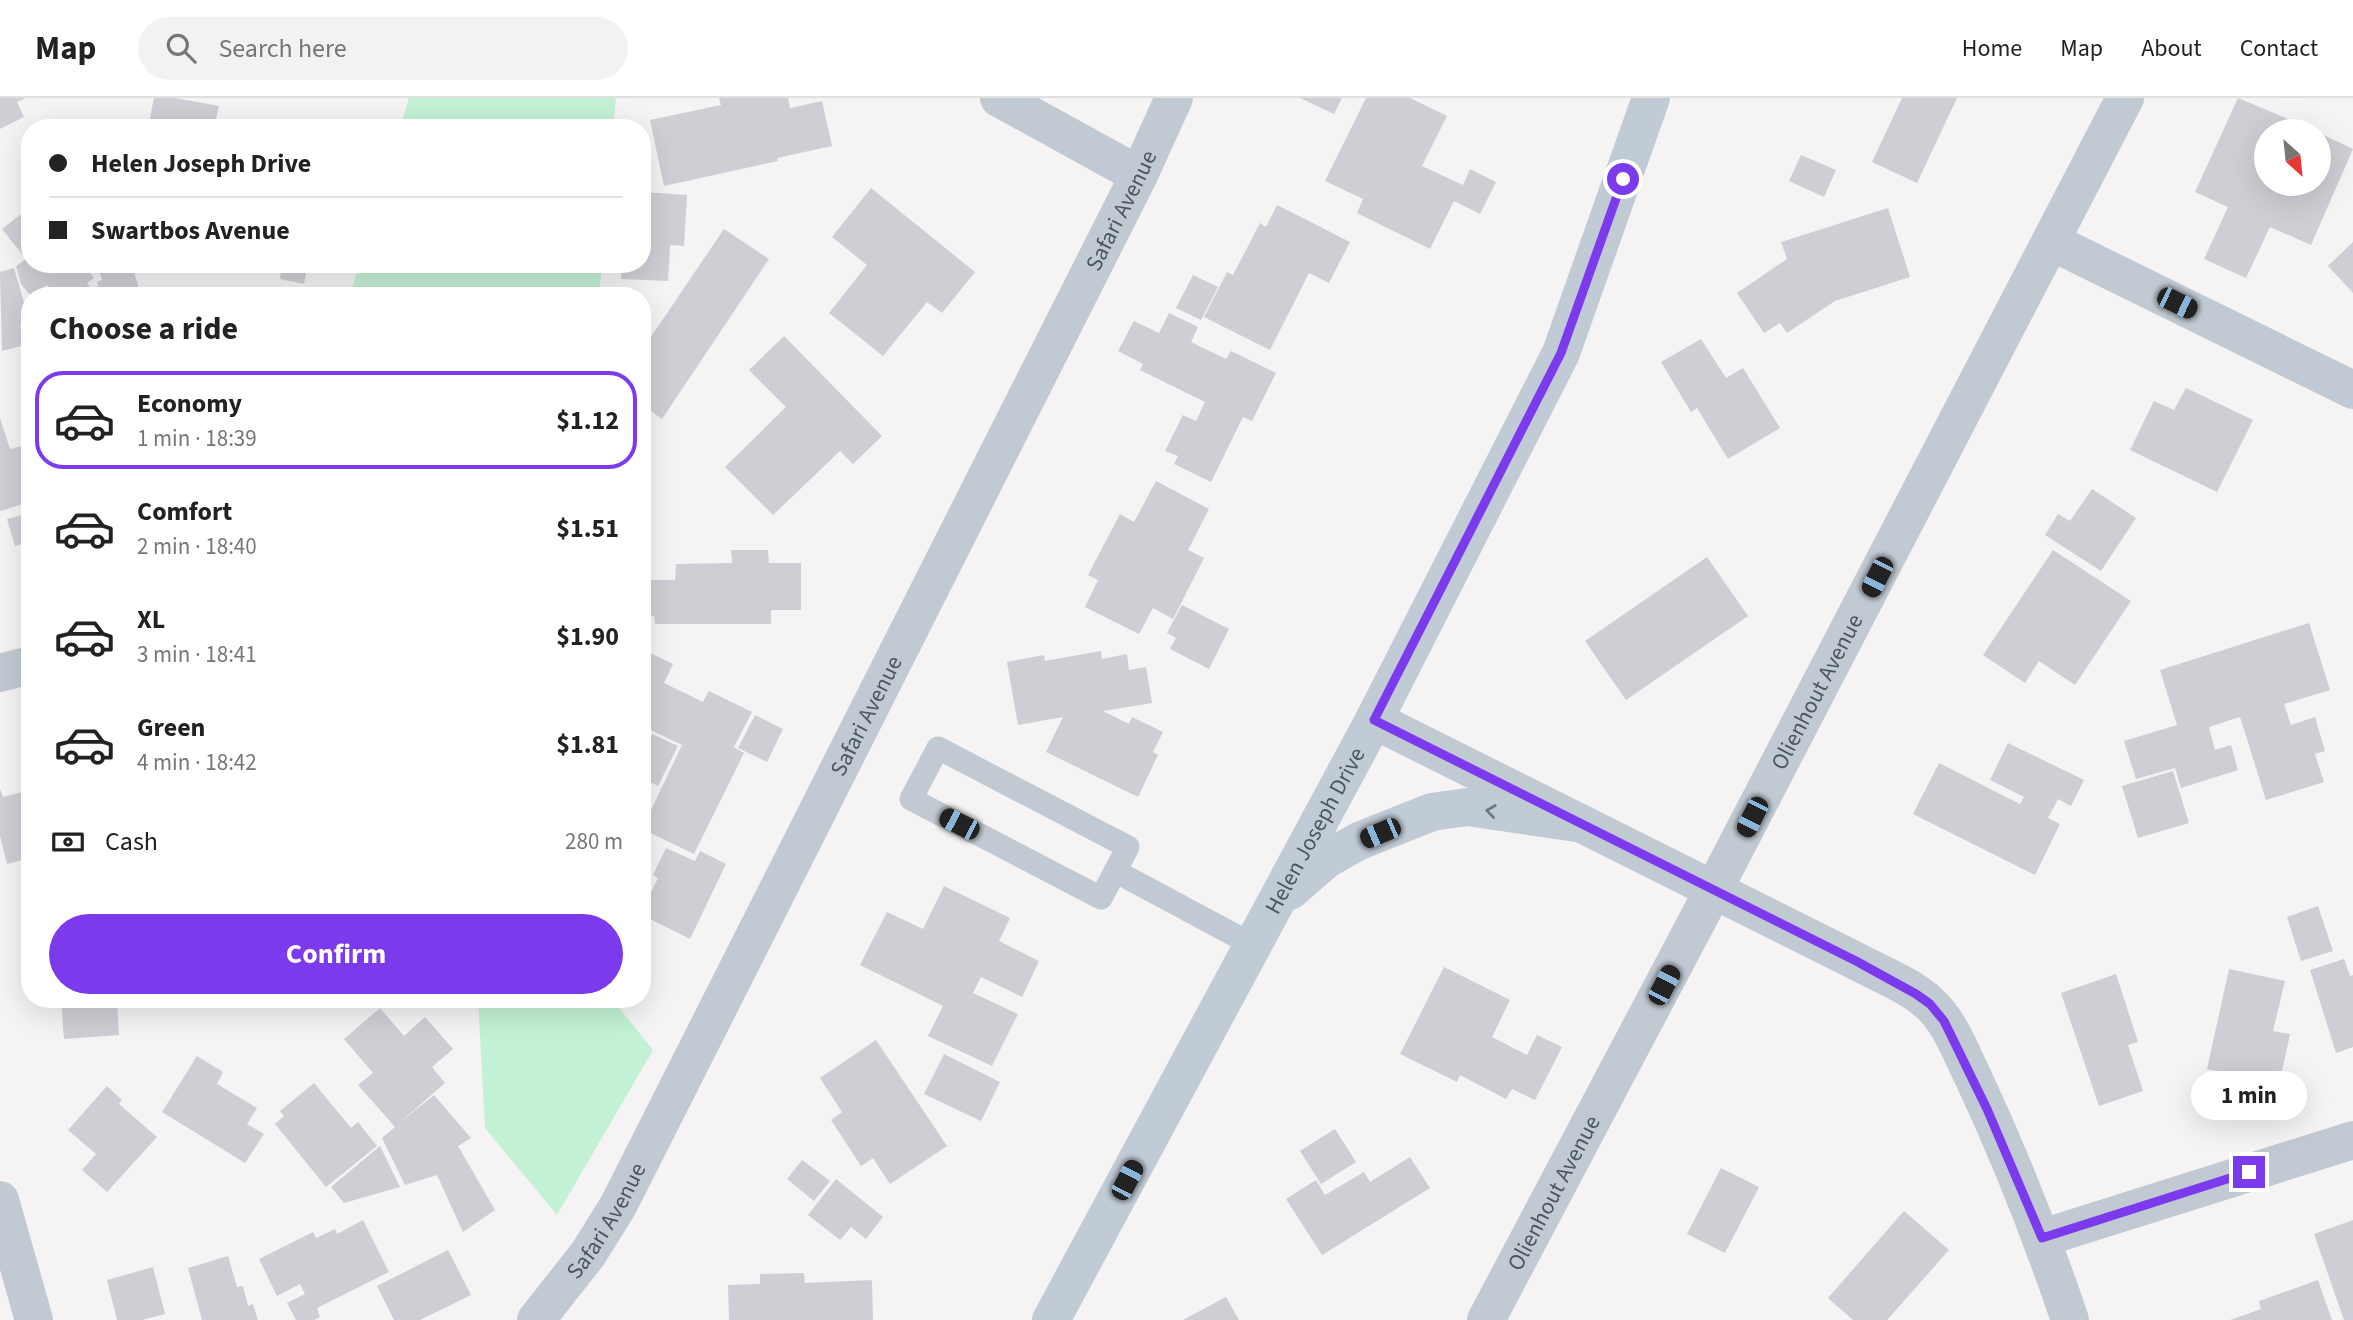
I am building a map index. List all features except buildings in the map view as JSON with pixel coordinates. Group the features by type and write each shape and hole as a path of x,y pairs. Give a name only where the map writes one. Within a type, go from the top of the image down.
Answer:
{"street":[{"path":"999,98 1139,175"},
{"name":"Safari Avenue","path":"536,1320 588,1254 618,1206 1139,175 1174,98"},
{"name":"Helen Joseph Drive","path":"1051,1320 1374,720 1561,353 1651,98"},
{"name":"Olienhout Avenue","path":"1486,1320 1714,889 2125,98"},
{"path":"2052,242 2353,390"},
{"path":"0,673 21,667"},
{"path":"1374,720 1856,961 1930,1004 1944,1021 1961,1053 2042,1238 2070,1320"},
{"path":"1273,906 1328,859 1359,841 1432,813 1467,807 1583,824"},
{"path":"2042,1238 2353,1140"},
{"path":"0,1200 34,1320"}],"lane":[{"path":"938,748 1128,847 1115,871 1101,898 911,799 938,748"},
{"path":"1115,871 1253,945"}],"green space":[{"path":"409,98 616,98 614,119 403,119"},
{"path":"356,273 601,273 600,287 353,287"},
{"path":"478,1008 619,1008 653,1050 557,1215 485,1128"}],"route":[{"path":"1623,179 1561,353 1374,720 1856,961 1930,1004 1944,1021 1961,1053 2042,1238 2249,1172"}]}
